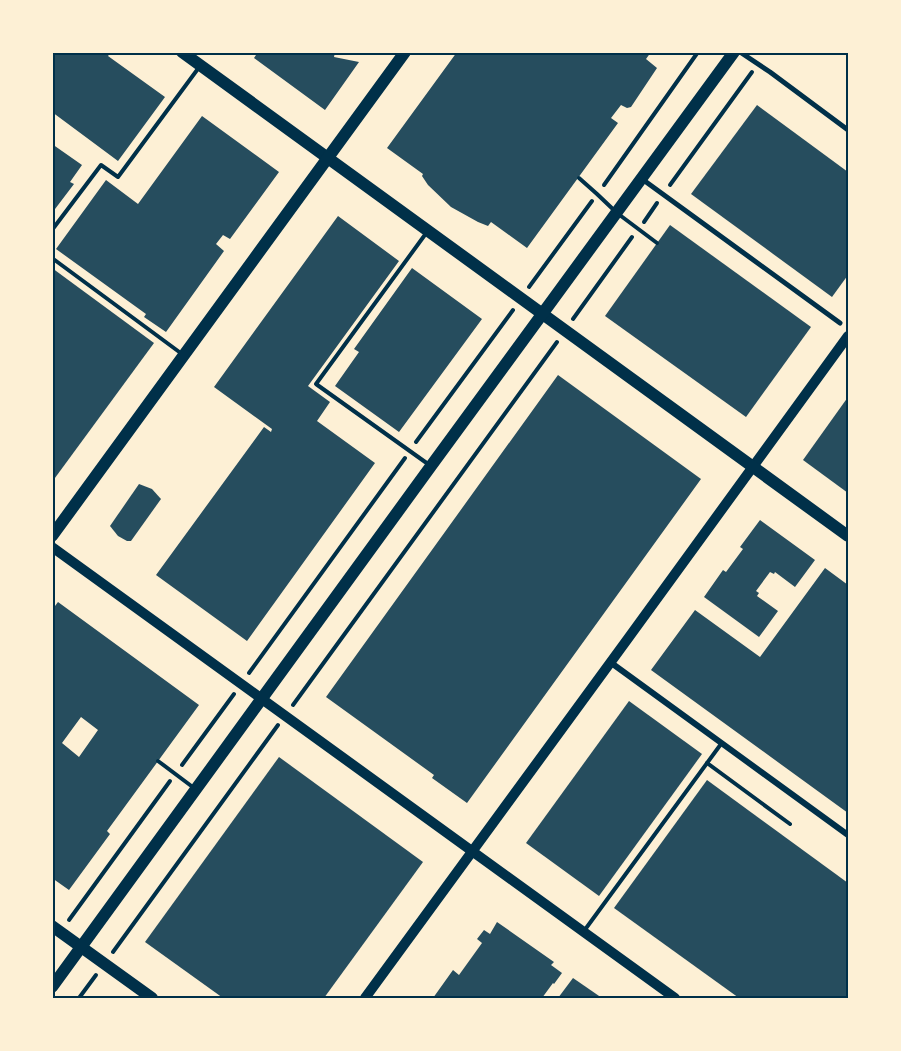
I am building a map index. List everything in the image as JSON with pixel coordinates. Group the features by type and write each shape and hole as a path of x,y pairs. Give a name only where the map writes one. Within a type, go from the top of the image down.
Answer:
{"main road":[{"path":"182,52 849,536"},
{"path":"52,536 405,52"},
{"path":"52,987 734,52"},
{"path":"56,929 152,999"}],"street":[{"path":"740,52 849,130"},
{"path":"642,179 840,323"},
{"path":"365,999 849,336"},
{"path":"52,547 675,999"},
{"path":"610,662 849,835"}],"lane":[{"path":"52,230 101,165 118,177 200,66"},
{"path":"579,178 617,213 657,243"},
{"path":"428,231 316,384 431,466"},
{"path":"52,258 184,355"},
{"path":"583,933 722,743"},
{"path":"158,761 196,789"},
{"path":"707,763 790,824"}],"path":[{"path":"550,258 699,52"},
{"path":"268,647 492,338"},
{"path":"316,672 536,370"},
{"path":"56,929 176,774 210,726"},
{"path":"136,921 254,758"}],"building":[{"path":"52,52 111,52 108,56 165,97 118,161 52,112"},
{"path":"258,52 335,52 334,57 359,62 325,110 254,58"},
{"path":"457,52 651,52 646,59 657,68 631,107 621,105 611,118 618,123 527,248 491,222 488,226 451,207 428,185 423,174 387,148"},
{"path":"757,105 848,172 848,275 832,297 691,194"},
{"path":"202,116 279,172 230,239 223,235 216,244 224,251 166,332 144,317 146,314 56,249 106,180 138,204"},
{"path":"52,144 82,165 70,182 74,184 52,213"},
{"path":"338,216 399,261 308,386 330,402 317,421 375,463 247,641 156,575 264,427 271,432 272,429 214,387"},
{"path":"670,225 811,327 746,417 605,316"},
{"path":"52,268 154,343 52,482"},
{"path":"412,268 482,319 399,432 335,386 359,352 354,349"},
{"path":"558,375 701,479 467,803 432,778 434,775 326,697"},
{"path":"848,397 848,493 803,460"},
{"path":"139,484 152,489 161,499 131,541 127,541 118,536 110,526"},
{"path":"760,520 815,560 795,587 775,572 774,574 770,572 756,591 759,593 757,596 778,611 759,637 704,597 723,570 726,572 743,549 740,547"},
{"path":"825,568 848,585 848,813 651,670 695,610 760,657"},
{"path":"58,602 199,705 107,831 110,834 69,890 52,878 52,610","holes":["81,717 98,730 79,757 62,743"]},
{"path":"629,701 702,754 599,896 526,843"},
{"path":"279,757 423,862 324,998 223,998 145,942"},
{"path":"707,780 848,883 848,998 739,998 614,908"},
{"path":"497,922 554,962 551,965 562,973 554,984 542,998 433,998 453,970 459,975 482,943 477,939 484,930 490,934"},
{"path":"573,978 602,998 558,998"}]}
